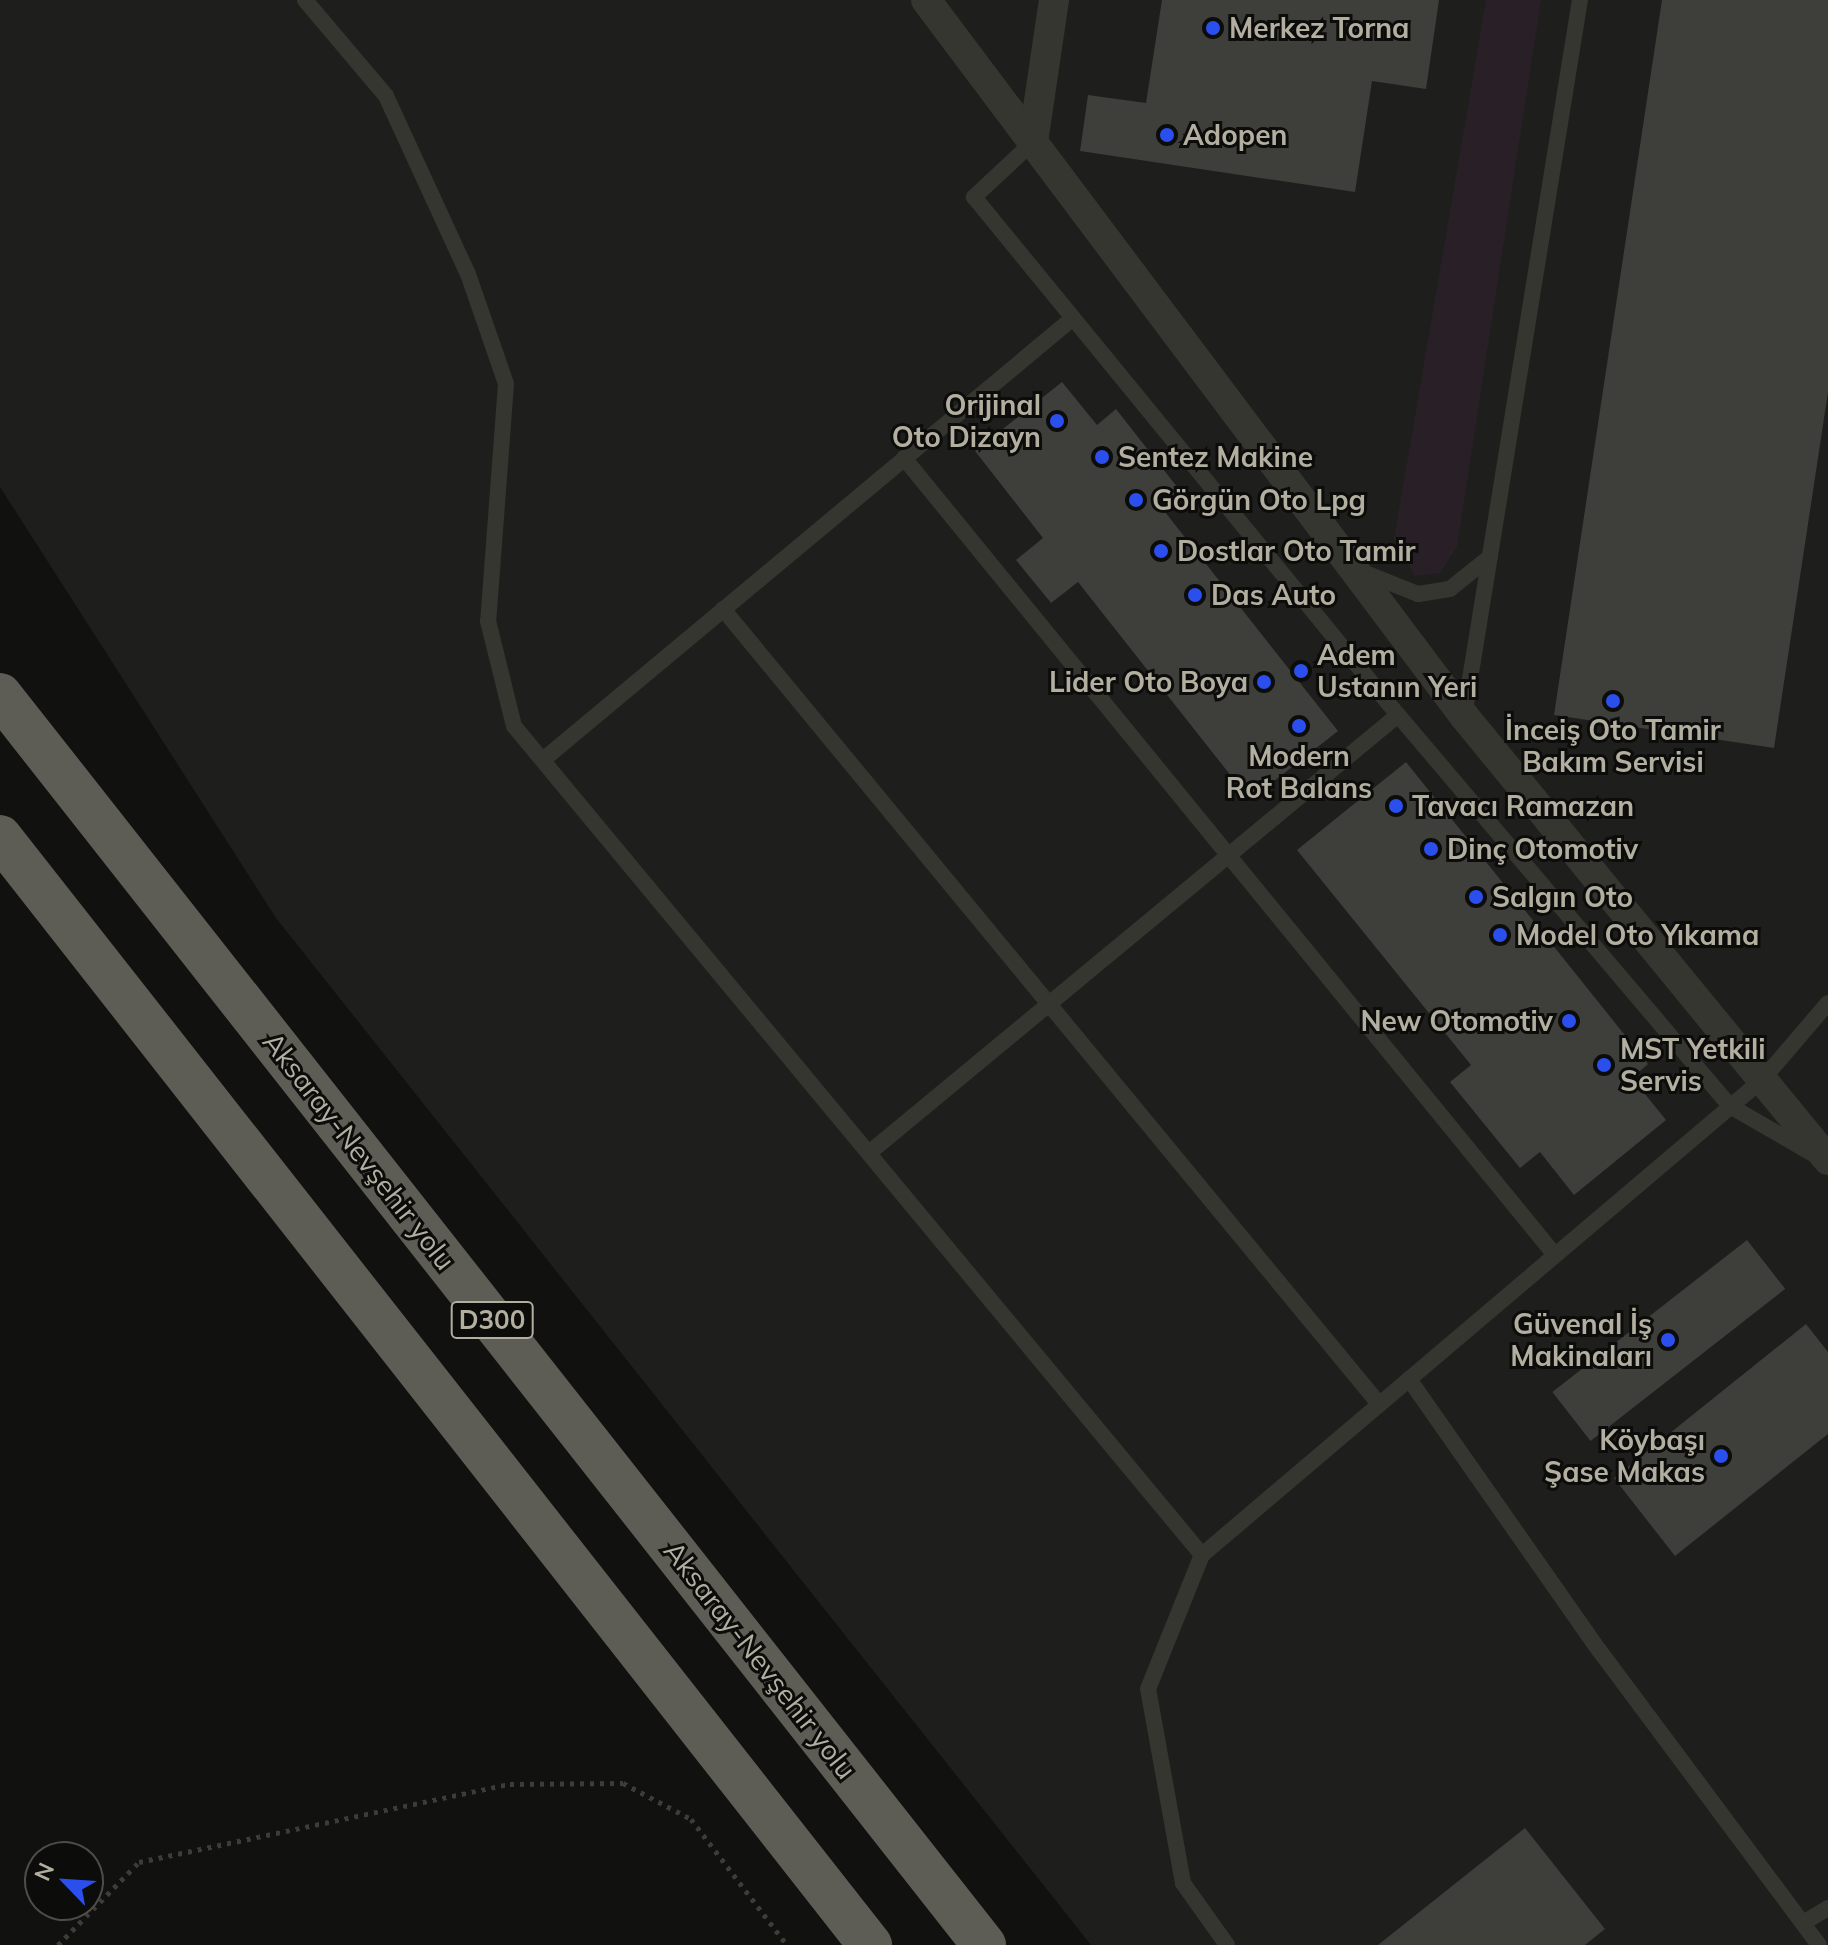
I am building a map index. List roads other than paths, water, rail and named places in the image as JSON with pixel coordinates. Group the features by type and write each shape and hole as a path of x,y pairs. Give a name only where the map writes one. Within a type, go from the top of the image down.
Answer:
{"highway":[{"name":"Aksaray-Nevşehir yolu","path":"0,695 984,1945"},
{"path":"0,837 870,1945"}],"street":[{"path":"926,0 1464,716 1828,1162"},
{"path":"1033,142 1054,0"}],"lane":[{"path":"305,0 386,96 468,274 506,384 488,621 514,726 1202,1555"},
{"path":"1464,716 1580,0"},
{"path":"1033,142 974,197 1398,715 1730,1106 1828,1162"},
{"path":"543,760 1073,318"},
{"path":"904,458 1555,1255"},
{"path":"1353,568 1418,594 1450,589 1490,557"},
{"path":"723,609 1379,1404"},
{"path":"869,1153 1398,715"},
{"path":"1227,1945 1183,1883 1148,1689 1202,1555 1762,1080 1828,1003"},
{"path":"1409,1379 1599,1650 1819,1945"},
{"path":"1803,1923 1828,1908"}],"place":[{"name":"Merkez Torna","path":"1213,28"},
{"name":"Adopen","path":"1167,135"},
{"name":"Orijinal Oto Dizayn","path":"1057,421"},
{"name":"Sentez Makine","path":"1102,457"},
{"name":"Görgün Oto Lpg","path":"1136,500"},
{"name":"Dostlar Oto Tamir","path":"1161,551"},
{"name":"Das Auto","path":"1195,595"},
{"name":"Adem Ustanın Yeri","path":"1301,671"},
{"name":"Lider Oto Boya","path":"1264,682"},
{"name":"İnceiş Oto Tamir Bakım Servisi","path":"1613,701"},
{"name":"Modern Rot Balans","path":"1299,726"},
{"name":"Tavacı Ramazan","path":"1396,806"},
{"name":"Dinç Otomotiv","path":"1431,849"},
{"name":"Salgın Oto","path":"1476,897"},
{"name":"Model Oto Yıkama","path":"1500,935"},
{"name":"New Otomotiv","path":"1569,1021"},
{"name":"MST Yetkili Servis","path":"1604,1065"},
{"name":"Güvenal İş Makinaları","path":"1668,1340"},
{"name":"Köybaşı Şase Makas","path":"1721,1456"}]}
